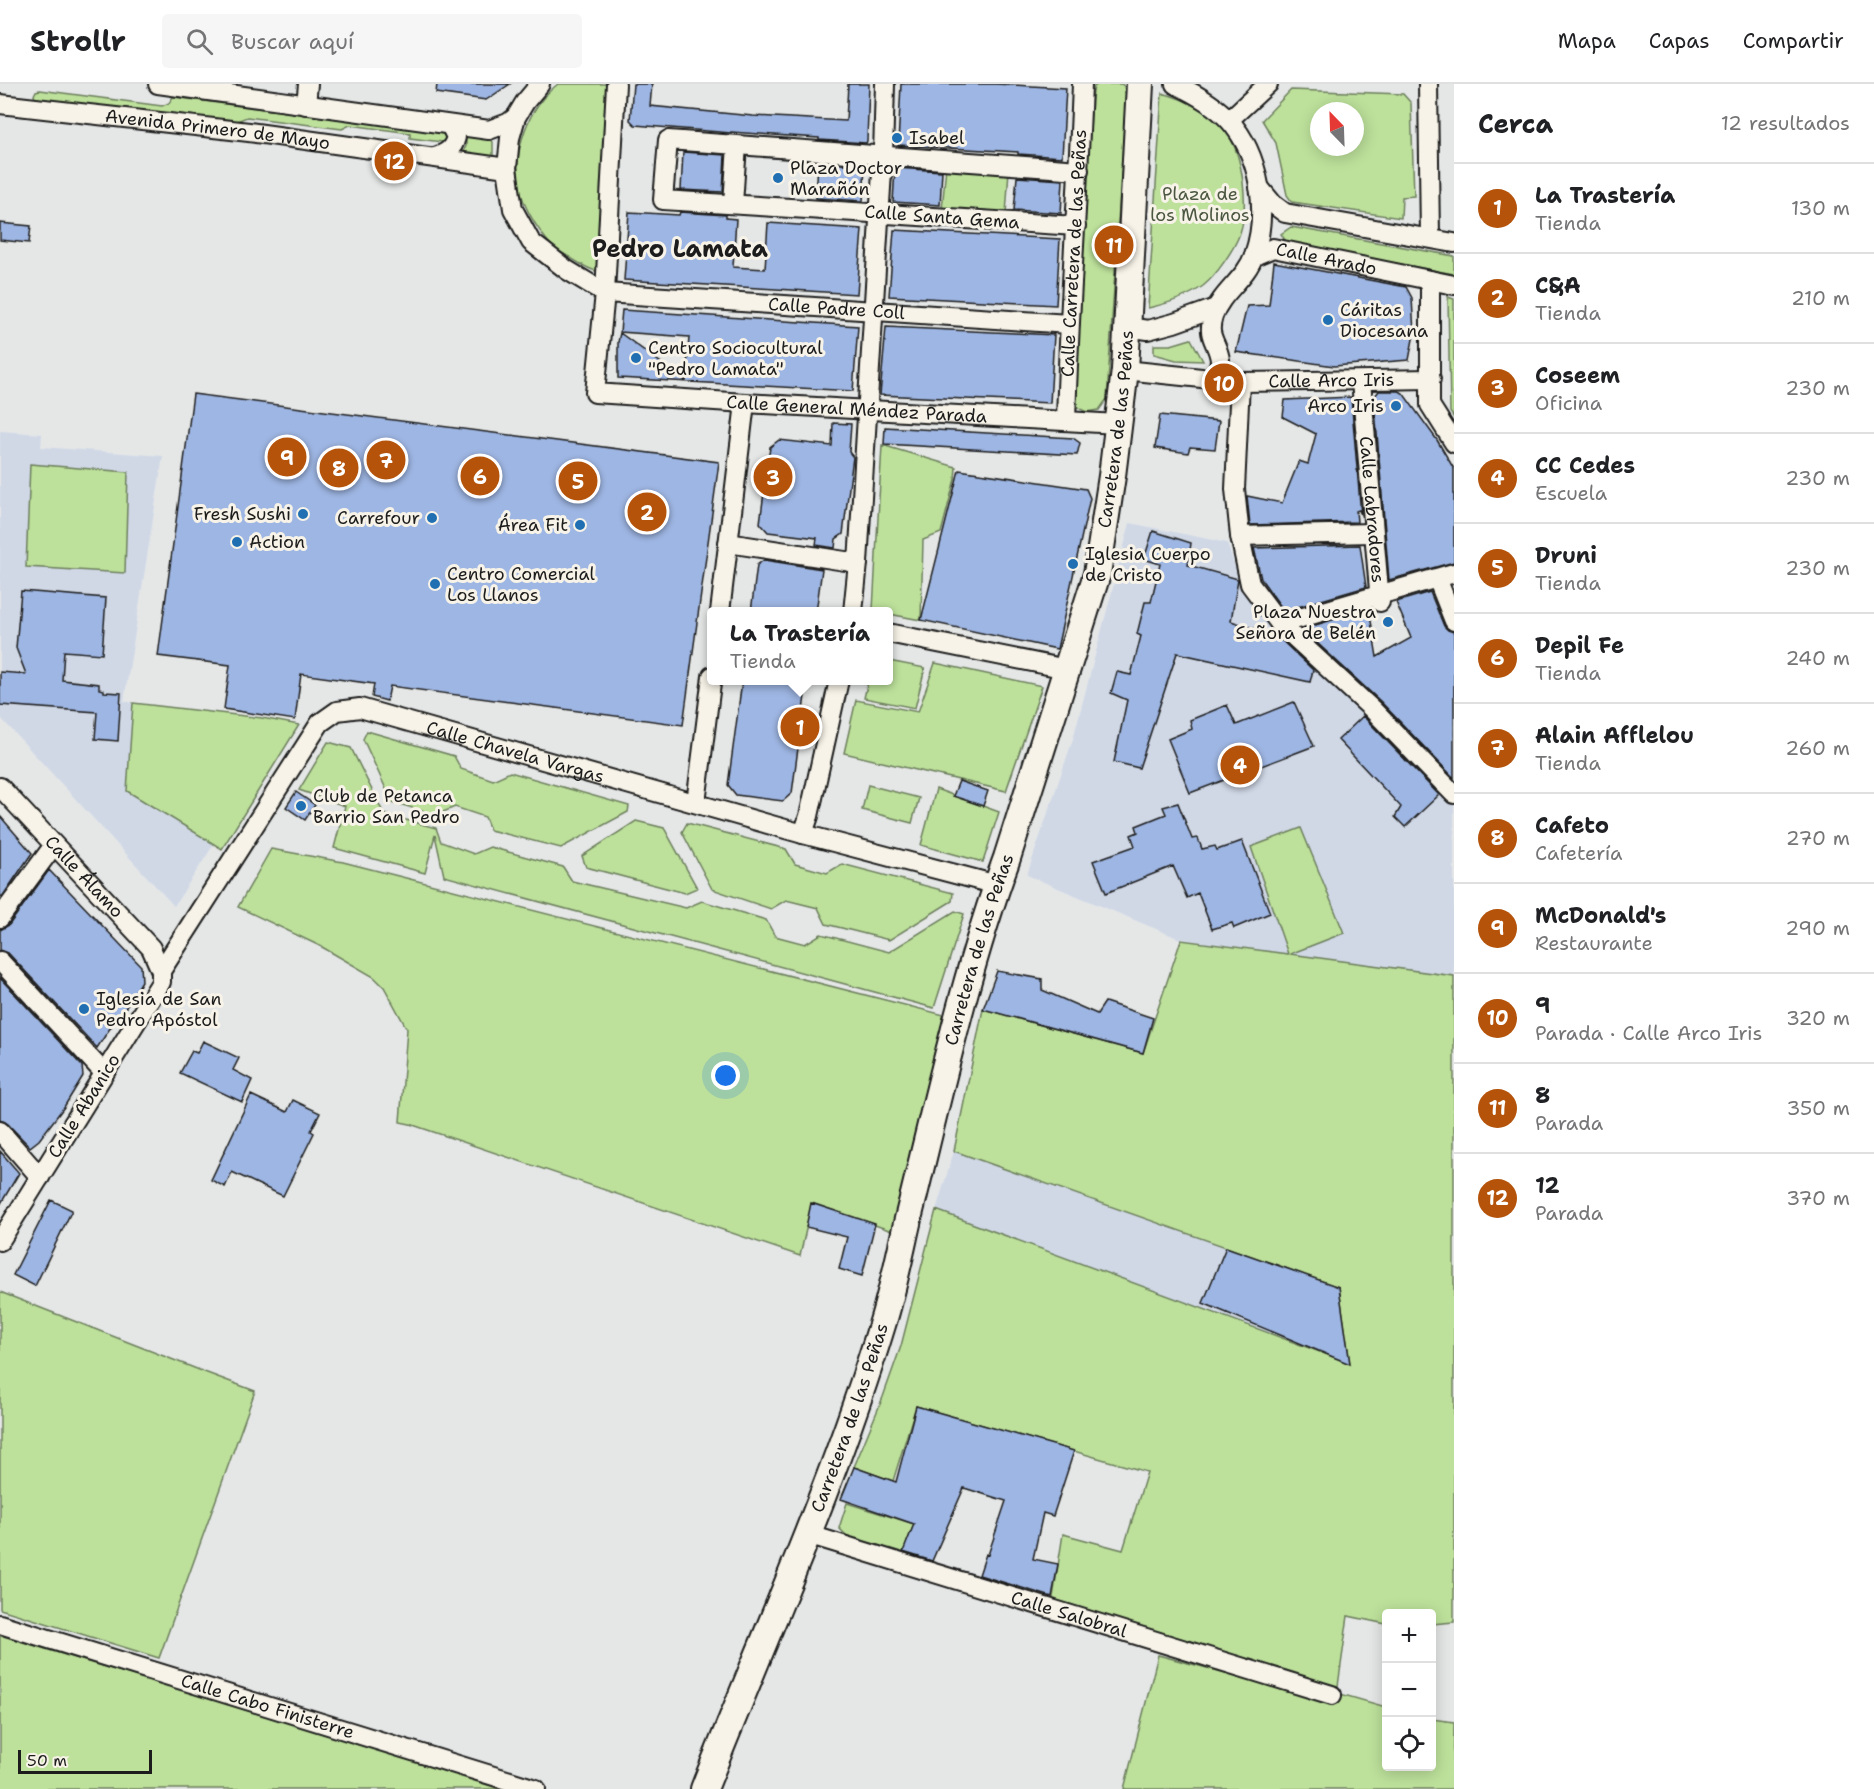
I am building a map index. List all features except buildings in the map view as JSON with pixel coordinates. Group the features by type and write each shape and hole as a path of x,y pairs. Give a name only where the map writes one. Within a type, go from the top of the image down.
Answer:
{"main road":[{"name":"Carretera de las Peñas","path":"704,1789 807,1534 883,1323 959,1015 997,885 1097,574 1125,370 1140,84"}],"street":[{"name":"Avenida Primero de Mayo","path":"158,84 489,130"},
{"path":"306,105 308,84"},
{"path":"540,84 516,117 510,138 508,161 513,209 531,242 567,270 605,293 616,84"},
{"path":"854,607 858,563 885,84"},
{"name":"Calle Carretera de las Peñas","path":"1066,421 1082,84"},
{"path":"1175,84 1197,96 1229,120 1244,141 1254,162 1259,187 1260,224 1254,256 1238,282 1225,294 1216,308 1210,336 1220,361 1216,373 1208,378"},
{"path":"1229,120 1268,84"},
{"path":"1428,84 1430,238"},
{"name":"Avenida Primero de Mayo","path":"0,104 249,132 435,157 508,161"},
{"path":"508,161 499,140 489,130 508,123 516,117"},
{"path":"435,157 453,147 456,137 450,125"},
{"name":"Calle Santa Gema","path":"737,145 668,140 663,200 1076,226"},
{"path":"733,204 737,145 1079,170"},
{"path":"1259,187 1273,204 1285,213 1454,243"},
{"name":"Calle Arado","path":"1254,256 1258,243 1270,224 1285,213"},
{"name":"Calle Arado","path":"1254,256 1273,248 1454,285"},
{"path":"1430,280 1430,405 1454,443"},
{"name":"Calle Padre Coll","path":"605,293 1069,324"},
{"name":"Calle General Méndez Parada","path":"605,293 595,393 1118,424"},
{"path":"1127,327 1148,330 1174,324 1216,308"},
{"name":"Calle Arco Iris","path":"1125,370 1240,382 1431,380"},
{"name":"Calle Labradores","path":"1361,381 1379,598"},
{"path":"1240,382 1235,489 1240,536 1250,584 1280,624 1372,709 1454,794"},
{"path":"721,607 745,403"},
{"path":"1240,536 1373,533"},
{"path":"728,543 858,563"},
{"path":"1280,624 1379,598 1445,575 1454,621"},
{"path":"893,634 1067,669"},
{"path":"696,803 710,685"},
{"path":"803,834 838,685"},
{"name":"Calle Chavela Vargas","path":"161,970 320,723 337,711 360,708 803,834 997,885"},
{"name":"Calle Álamo","path":"0,787 152,948 161,970"},
{"path":"0,918 54,845"},
{"path":"0,961 104,1073"},
{"name":"Calle Abanico","path":"0,1241 161,982 161,970"},
{"path":"0,1131 40,1177"},
{"name":"Calle Salobral","path":"807,1534 1332,1695"},
{"name":"Calle Cabo Finisterre","path":"0,1624 536,1789"}],"shaded area":[{"path":"0,431 42,434 41,447 163,456 124,701 133,703 127,791 214,844 174,906 0,717"},
{"path":"1130,523 1227,543 1243,591 1284,639 1315,663 1454,803 1454,977 1180,939 1027,875 1073,739"},
{"path":"954,1151 1339,1287 1350,1364 936,1210"}],"green space":[{"path":"558,84 613,84 608,274 590,269 554,248 534,222 521,192 518,159 525,131 538,105"},
{"path":"1098,84 1121,84 1124,86 1126,95 1107,399 1099,410 1087,412 1078,408 1073,391 1092,97 1094,87"},
{"path":"40,90 162,106 169,103 173,97 445,133 447,137 442,142 410,138 410,133 350,125 342,129 247,117 239,120 235,126 39,101 34,95"},
{"path":"1291,90 1403,94 1411,103 1414,196 1402,197 1401,218 1292,202 1287,195 1276,143 1262,120"},
{"name":"Plaza de los Molinos","path":"1162,93 1199,108 1228,134 1241,169 1244,210 1238,239 1214,276 1203,286 1184,297 1148,308"},
{"path":"466,135 490,138 493,142 491,158 462,154 466,146"},
{"path":"946,166 1009,170 1006,214 942,210"},
{"path":"1291,227 1454,256 1454,274 1287,243 1281,234"},
{"path":"1448,297 1454,299 1454,418 1450,412"},
{"path":"1191,339 1203,361 1176,360 1154,354 1154,345 1171,345"},
{"path":"882,445 956,467 941,533 923,540 921,620 893,615 893,607 873,607"},
{"path":"30,464 128,472 125,573 26,567"},
{"path":"893,662 925,668 915,708 864,698 867,685 893,685"},
{"path":"935,663 1042,686 1006,791 844,753 856,700 918,712"},
{"path":"133,703 262,718 299,725 222,849 127,791"},
{"path":"367,731 454,756 461,769 493,780 510,772 629,806 628,812 561,848 490,830 485,817 455,807 436,815 392,802 363,739"},
{"path":"328,742 351,748 384,814 436,828 441,842 474,854 490,847 563,867 572,881 686,908 702,901 766,920 775,936 805,944 821,934 889,952 955,911 964,914 934,1008 444,876 435,835 425,873 334,848 345,806 299,790"},
{"path":"868,785 919,798 912,823 862,810"},
{"path":"936,789 999,812 983,862 921,845"},
{"path":"636,821 664,828 697,888 685,893 586,867 582,856"},
{"path":"687,823 786,849 795,864 827,873 842,864 953,893 952,901 889,940 826,924 818,908 786,900 771,909 712,889 682,832"},
{"path":"1301,828 1344,933 1290,954 1454,976 1454,1622 1436,1624 1436,1609 1382,1609 1382,1623 1348,1616 1337,1693 1382,1706 1382,1771 1436,1771 1436,1720 1454,1722 1453,1789 1124,1789 1158,1655 1335,1702 1052,1604 1063,1534 1123,1550 1147,1472 916,1406 893,1481 854,1467 901,1346 936,1210 1350,1363 1339,1287 954,1151 983,1009 1143,1053 1181,940 1288,954 1251,847"},
{"path":"271,849 343,862 944,1015 892,1231 812,1203 800,1256 400,1122 407,1029 384,987 374,977 322,947 238,907"},
{"path":"0,1292 255,1391 159,1658 0,1609"},
{"path":"847,1503 914,1524 902,1556 847,1536 839,1528"},
{"path":"0,1635 128,1674 514,1789 0,1789"}],"place":[{"name":"Isabel","path":"897,138"},
{"name":"12","path":"394,161"},
{"name":"Plaza Doctor Marañón","path":"778,178"},
{"name":"8","path":"1114,245"},
{"name":"Cáritas Diocesana","path":"1328,320"},
{"name":"Centro Sociocultural \"Pedro Lamata\"","path":"636,358"},
{"name":"9","path":"1224,383"},
{"name":"Arco Iris","path":"1396,406"},
{"name":"McDonald's","path":"287,457"},
{"name":"Alain Afflelou","path":"386,460"},
{"name":"Cafeto","path":"339,468"},
{"name":"Depil Fe","path":"480,476"},
{"name":"Coseem","path":"773,477"},
{"name":"Druni","path":"578,481"},
{"name":"C&A","path":"647,512"},
{"name":"Fresh Sushi","path":"303,514"},
{"name":"Carrefour","path":"432,518"},
{"name":"Área Fit","path":"580,525"},
{"name":"Action","path":"237,542"},
{"name":"Iglesia Cuerpo de Cristo","path":"1073,564"},
{"name":"Centro Comercial Los Llanos","path":"435,584"},
{"name":"Plaza Nuestra Señora de Belén","path":"1388,622"},
{"name":"La Trastería","path":"800,727"},
{"name":"CC Cedes","path":"1240,765"},
{"name":"Club de Petanca Barrio San Pedro","path":"301,806"},
{"name":"Iglesia de San Pedro Apóstol","path":"84,1009"}],"district":[{"name":"Pedro Lamata","path":"680,249"}]}
